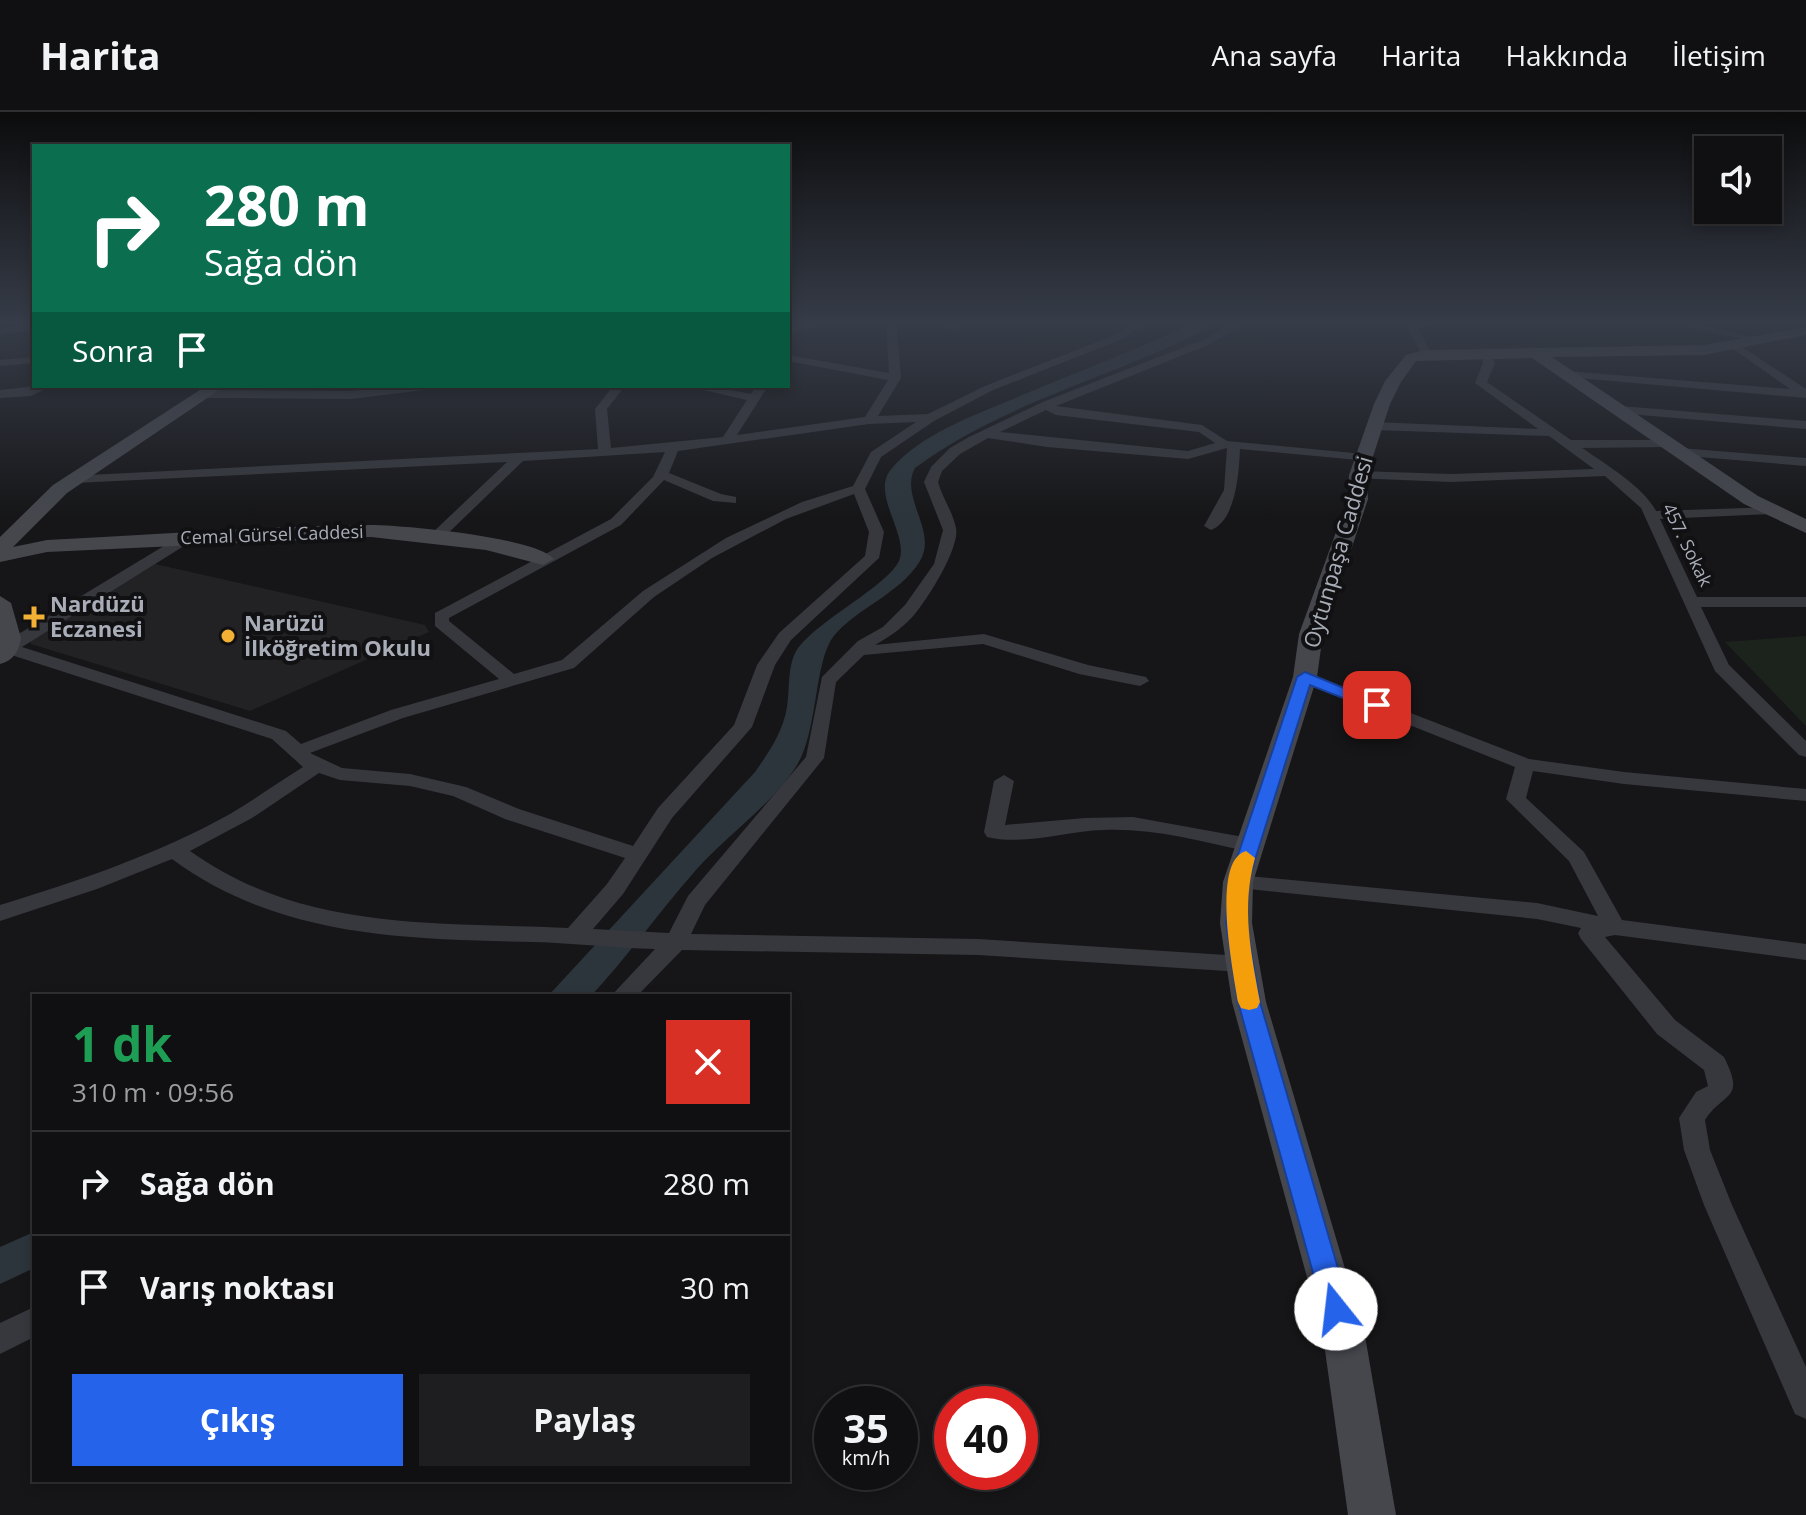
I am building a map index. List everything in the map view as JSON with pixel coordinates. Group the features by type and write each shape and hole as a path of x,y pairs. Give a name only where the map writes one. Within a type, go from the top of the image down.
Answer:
{"street":[{"path":"869,420 890,386"},
{"path":"299,751 397,714 568,664 591,649 661,584 734,541 824,497 858,489 876,455 930,418 997,386"},
{"path":"625,994 675,943 696,901 815,758 828,681 864,645 889,630 912,608 927,581 941,565 950,530 931,482 936,470 955,451 987,434 1094,386"},
{"name":"Oytunpaşa Caddesi","path":"1372,1515 1344,1336 1249,1002 1236,923 1238,882 1305,677 1311,634 1358,499 1361,466 1391,386"},
{"name":"457. Sokak","path":"1486,386 1608,472 1653,515 1721,667 1806,751"},
{"path":"1585,386 1771,510 1806,527"},
{"path":"1716,386 1806,394"},
{"path":"0,394 31,392 41,388"},
{"path":"0,573 7,552 74,479 211,390 351,395 414,388"},
{"path":"605,452 601,409 617,388"},
{"path":"702,388 754,398"},
{"path":"728,439 761,388"},
{"path":"1047,405 1056,411 1202,429 1229,445 1451,478 1608,472"},
{"path":"1620,410 1806,425"},
{"path":"74,479 672,448 869,420 930,418"},
{"path":"1375,426 1556,433"},
{"path":"987,434 1047,443 1188,455 1229,445"},
{"path":"1571,444 1674,448 1806,462"},
{"path":"1211,526 1231,490 1229,445"},
{"path":"511,680 441,623 441,616 616,522 640,500 671,460 672,448"},
{"path":"436,537 519,458"},
{"path":"660,474 718,498 731,500"},
{"path":"574,936 639,855 665,813 743,727 766,665 785,637 872,558 879,545 878,532 858,489"},
{"path":"1653,515 1771,510"},
{"name":"Cemal Gürsel Caddesi","path":"7,552 47,546 371,531 436,537 533,553 543,559"},
{"path":"4,652 187,538"},
{"path":"1693,602 1806,602"},
{"path":"0,603 10,629 4,652"},
{"path":"864,645 868,651 984,639 1085,670 1140,681"},
{"path":"4,652 210,711 279,735 305,760 340,774 410,780 459,791 512,814 639,855"},
{"path":"1305,677 1525,764 1624,778 1806,795"},
{"path":"1525,764 1516,799 1577,857 1615,927"},
{"path":"0,913 75,890 174,850 236,819 317,766"},
{"path":"1004,781 994,832 1029,833 1112,823 1152,824 1249,845"},
{"path":"174,850 240,891 310,917 450,934 574,936 675,943 978,947 1242,964"},
{"path":"1238,882 1537,911 1615,927 1806,952"},
{"path":"1615,927 1589,933 1666,1027 1715,1064 1721,1082 1720,1092 1705,1099 1692,1118 1697,1150 1806,1403"},
{"path":"0,1339 32,1322"}],"shaded area":[{"path":"1043,386 1073,386 987,424 915,468 911,479 912,491 925,538 920,561 901,583 853,618 833,637 822,663 809,734 797,765 776,793 696,870 593,994 550,994 755,772 782,725 787,707 790,669 798,648 821,626 881,581 899,561 899,539 885,489 886,478 892,468 918,445 981,412"},
{"name":"Narüzü İlköğretim Okulu","path":"155,564 425,625 429,632 250,711 31,644 29,639"},
{"path":"1806,636 1806,726 1725,642"},
{"path":"32,1233 32,1269 0,1284 0,1247"}],"slow traffic":[{"path":"1246,858 1238,882 1236,923 1249,1002"}],"place":[{"name":"Nardüzü Eczanesi","path":"34,617"},
{"name":"Narüzü İlköğretim Okulu","path":"228,636"}],"route":[{"path":"1336,1309 1249,1002 1236,923 1238,882 1305,677 1377,705"}]}
